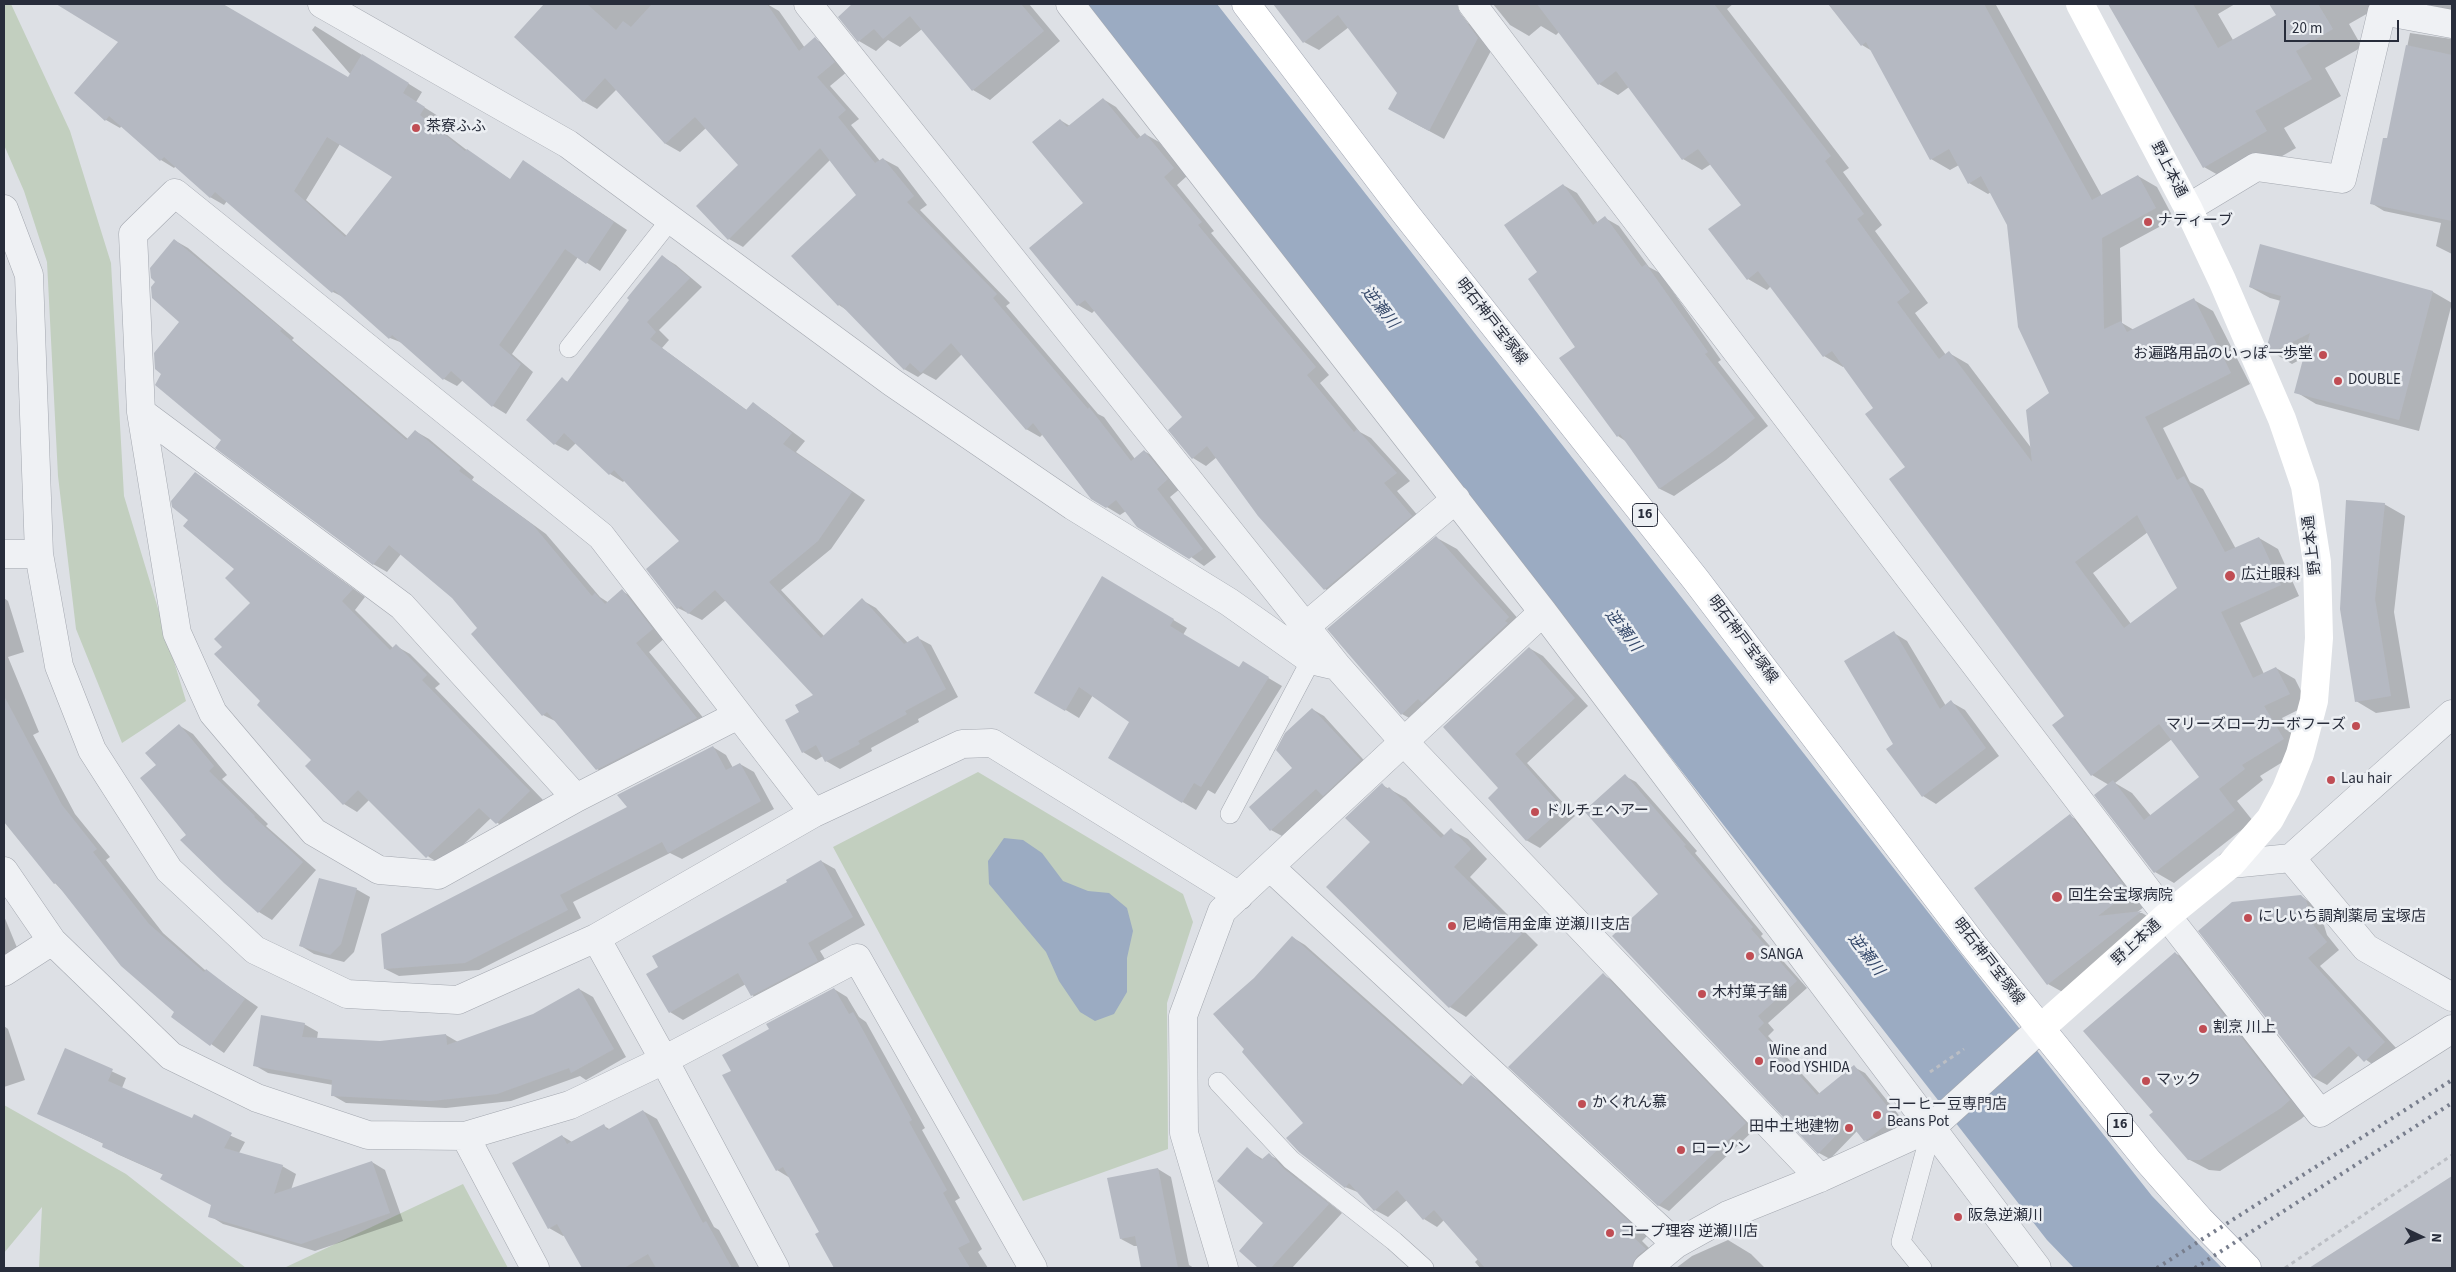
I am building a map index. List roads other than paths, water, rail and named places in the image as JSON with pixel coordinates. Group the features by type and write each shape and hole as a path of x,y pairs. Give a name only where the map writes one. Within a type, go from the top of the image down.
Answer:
{"main road":[{"name":"明石神戸宝塚線","path":"1246,4 1405,213 1696,580 1974,946 2035,1034 2200,1220 2247,1268"},
{"name":"野上本通","path":"2035,1034 2167,916 2231,864 2270,819 2286,789 2300,754 2314,702 2319,638 2317,562 2305,486 2282,419 2222,280 2188,208 2080,4"}],"street":[{"path":"322,4 568,144 893,383 1108,529 1229,602 1311,660 1337,666"},
{"path":"808,4 1337,666 1405,743 1820,1178"},
{"path":"1070,4 1940,1119 2037,1268"},
{"path":"1472,4 2167,916 2320,1112 2452,1029"},
{"path":"2188,208 2256,167 2342,179 2382,11 2452,24"},
{"path":"738,714 576,798 438,875 379,870 314,832 213,713 176,633 141,412 133,234 175,193 602,536 814,813"},
{"path":"4,209 29,275 39,554 59,666 92,750 169,870 256,950 347,994 458,1000 596,938 814,813 962,744 992,743 1239,896"},
{"path":"141,412 402,606 576,798"},
{"path":"1306,626 1456,499"},
{"path":"4,554 39,554"},
{"path":"1224,1268 1184,1133 1182,1016 1222,911 1405,743 1543,612"},
{"path":"2231,864 2291,858 2452,714"},
{"path":"2291,858 2366,948 2452,997"},
{"path":"1270,867 1676,1244"},
{"path":"4,871 52,941 171,1056 257,1098 368,1135 465,1136 570,1105 664,1060 857,958 1033,1268"},
{"path":"596,938 664,1060 775,1268"},
{"path":"4,972 52,941"},
{"path":"1647,1268 1676,1244 1728,1215 1820,1178 1940,1119 2035,1034"},
{"path":"465,1136 535,1268"}],"lane":[{"path":"569,348 671,219"},
{"path":"1230,814 1311,660"},
{"path":"1218,1082 1291,1160 1394,1241 1424,1268"},
{"path":"1922,1268 1901,1242 1940,1119"}],"water":[{"name":"逆瀬川","path":"1084,4 1217,4 2152,1196 2222,1268 2074,1268 2047,1240"},
{"path":"1004,838 1023,840 1042,853 1063,881 1088,891 1109,893 1127,908 1133,931 1127,958 1127,992 1114,1014 1095,1021 1080,1012 1059,981 1046,952 989,884 988,861"}],"railway":[{"path":"2157,1268 2452,1080"},
{"path":"2195,1268 2452,1103"}],"place":[{"name":"茶寮ふふ","path":"416,128"},
{"name":"ナティーブ","path":"2148,222"},
{"name":"お遍路用品のいっぽ一歩堂","path":"2323,355"},
{"name":"DOUBLE","path":"2338,381"},
{"name":"広辻眼科","path":"2230,576"},
{"name":"マリーズローカーボフーズ","path":"2356,726"},
{"name":"Lau hair","path":"2331,780"},
{"name":"ドルチェヘアー","path":"1535,812"},
{"name":"回生会宝塚病院","path":"2057,897"},
{"name":"にしいち調剤薬局 宝塚店","path":"2248,918"},
{"name":"尼崎信用金庫 逆瀬川支店","path":"1452,926"},
{"name":"SANGA","path":"1750,956"},
{"name":"木村菓子舗","path":"1702,994"},
{"name":"割烹 川上","path":"2203,1029"},
{"name":"Wine and Food YSHIDA","path":"1759,1061"},
{"name":"マック","path":"2146,1081"},
{"name":"かくれん慕","path":"1582,1104"},
{"name":"コーヒー豆専門店 Beans Pot","path":"1877,1115"},
{"name":"田中土地建物","path":"1849,1128"},
{"name":"ローソン","path":"1681,1150"},
{"name":"阪急逆瀬川","path":"1958,1217"},
{"name":"コープ理容 逆瀬川店","path":"1610,1233"}]}
